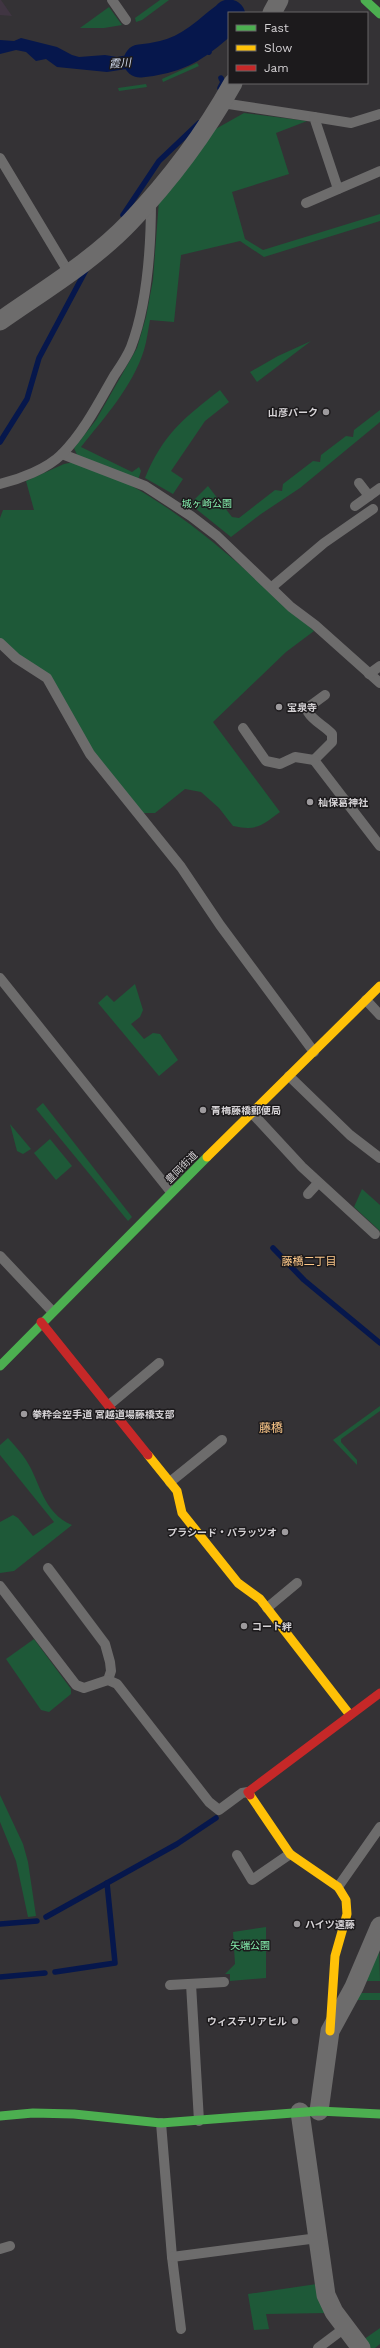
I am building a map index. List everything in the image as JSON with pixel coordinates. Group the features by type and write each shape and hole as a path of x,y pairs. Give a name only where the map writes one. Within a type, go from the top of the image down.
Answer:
{"street":[{"path":"273,12 279,0"},
{"path":"365,0 380,14"},
{"path":"0,321 69,273 130,222 207,129 232,84"},
{"name":"豊岡街道","path":"0,1366 52,1311 380,986"},
{"path":"41,1322 170,1482 180,1498 182,1513 238,1582 260,1599 350,1715"},
{"path":"319,2111 330,2031 335,1956 345,1922 347,1907 343,1893 338,1887 290,1854 248,1792 380,1693"},
{"path":"330,2031 354,1987 380,1926"},
{"path":"0,2116 33,2113 74,2114 161,2123 319,2111 380,2114"},
{"path":"300,2112 326,2295 334,2312 361,2348"}],"lane":[{"path":"112,0 126,20"},
{"path":"222,103 351,123 380,114"},
{"path":"314,117 338,189"},
{"path":"0,158 69,273"},
{"path":"306,203 380,171"},
{"path":"0,484 13,481 43,467 62,454 91,417 131,348 145,283 151,231 151,198"},
{"path":"62,454 105,470 159,494 208,528 297,612 315,625 380,683"},
{"path":"359,483 369,496"},
{"path":"355,506 380,488"},
{"path":"272,587 324,543 373,509"},
{"path":"0,643 16,658 47,678 90,754 181,867 220,925 314,1052"},
{"path":"369,674 380,666"},
{"path":"314,760 332,742 332,734 324,725 311,718 308,712 310,706 324,695"},
{"path":"243,728 266,761 280,764 295,757 314,760 380,846"},
{"path":"0,978 172,1192"},
{"path":"366,1000 380,1015"},
{"path":"289,1076 350,1135 380,1158"},
{"path":"252,1113 318,1183 375,1234"},
{"path":"308,1194 318,1183"},
{"path":"0,1256 52,1311"},
{"path":"109,1405 159,1364"},
{"path":"170,1482 222,1440"},
{"path":"48,1568 105,1644 111,1671 108,1680"},
{"path":"267,1608 297,1583"},
{"path":"0,1586 76,1685 84,1688 108,1680 117,1684 210,1802 219,1810 242,1793 248,1792"},
{"path":"338,1887 380,1827"},
{"path":"237,1855 252,1880 290,1854"},
{"path":"170,1985 224,1982"},
{"path":"191,1984 199,2121"},
{"path":"161,2123 172,2257 181,2329"},
{"path":"172,2257 318,2238"},
{"path":"318,2348 346,2328"}],"shaded area":[{"path":"1,0 12,16 0,15"}],"green space":[{"path":"160,0 169,0 142,20 136,22 135,18"},
{"path":"109,7 122,25 104,28 80,28"},
{"path":"197,63 199,66 163,82 162,79"},
{"path":"146,84 147,87 119,91 118,88"},
{"path":"244,113 307,121 276,133 289,174 232,192 245,239 263,250 380,214 380,221 264,257 240,241 181,255 174,322 150,320 144,350 133,376 117,401 81,447 132,472 139,467 141,471 138,480 78,457 74,448 96,420 137,348 146,317 153,280 159,200 212,131"},
{"path":"311,341 257,382 250,372 278,356"},
{"path":"220,390 229,402 205,421 171,471 183,479 173,494 145,478 159,450 167,438 196,409"},
{"name":"城ヶ崎公園","path":"380,410 380,422 300,488 261,514 231,537 190,504 208,486 232,517 239,518 275,490 282,491 283,484 313,461 320,462 321,455 346,436 353,437 354,430"},
{"path":"74,462 123,481 180,517 226,553 314,631 286,652 213,722 280,812 263,824 248,828 233,826 219,808 201,792 185,789 155,813 142,813 93,752 50,676 18,655 0,639 0,518 3,510 34,510 26,481 64,464"},
{"path":"135,984 143,1010 140,1017 131,1024 144,1039 153,1033 160,1034 178,1060 159,1076 98,1003 107,995 114,1002"},
{"path":"43,1103 132,1217 128,1221 36,1109"},
{"path":"10,1124 31,1149 23,1154 17,1151"},
{"path":"50,1139 72,1166 56,1180 34,1153"},
{"path":"362,1189 380,1205 380,1231 354,1207"},
{"path":"380,1406 380,1411 341,1439 341,1442 357,1460 357,1465 333,1440"},
{"path":"8,1438 26,1460 48,1505 54,1513 72,1525 14,1571 0,1573 0,1522 13,1515 18,1518 33,1536 54,1522 0,1455 0,1445"},
{"path":"34,1639 71,1689 71,1694 49,1712 41,1710 6,1659"},
{"path":"0,1795 23,1844 28,1862 36,1916 28,1917 16,1861 0,1822"},
{"name":"矢端公園","path":"266,1927 266,1978 230,1981 230,1974 225,1974 235,1964 233,1932"},
{"path":"379,1948 380,1981 365,1981"},
{"path":"360,1993 380,1993 380,2000 355,2000"},
{"path":"317,2284 327,2313 266,2314 269,2329 254,2330 248,2294"},
{"path":"380,2328 380,2344 375,2348 369,2348 363,2340"}],"water":[{"path":"21,38 57,47 79,57 105,55 117,57 144,52 162,54 183,51 174,59 158,64 107,72 57,67 46,59 36,61 26,52 16,50 0,54 0,40 14,41"}],"waterway":[{"name":"霞川","path":"140,61 152,60 182,51 191,46 228,17"},
{"path":"202,40 209,52"},
{"path":"220,88 223,82 221,78"},
{"path":"123,215 159,161 199,123"},
{"path":"0,442 27,399 39,358 86,270"},
{"path":"273,1248 304,1280 380,1343"},
{"path":"46,1917 177,1844 216,1818"},
{"path":"55,1972 115,1963 107,1883"},
{"path":"0,1924 37,1921"},
{"path":"0,1977 45,1973"}],"traffic: fast":[{"path":"365,0 380,14"},
{"path":"0,1366 207,1157"},
{"path":"0,2116 33,2113 74,2114 161,2123 319,2111 380,2114"}],"traffic: slow":[{"path":"207,1157 380,986"},
{"path":"148,1455 177,1491 182,1513 238,1583 260,1599 350,1715"},
{"path":"250,1795 290,1854 338,1887 346,1900 347,1914 335,1956 330,2031"}],"traffic: jam":[{"path":"41,1322 148,1455"},
{"path":"250,1795 248,1792 380,1693"}],"place":[{"name":"山彦パーク","path":"326,412"},
{"name":"宝泉寺","path":"279,707"},
{"name":"杣保葛神社","path":"310,802"},
{"name":"青梅藤橋郵便局","path":"203,1110"},
{"name":"拳粋会空手道 宮越道場藤橋支部","path":"24,1414"},
{"name":"プラシード・パラッツオ","path":"285,1532"},
{"name":"コート絆","path":"244,1626"},
{"name":"ハイツ遠藤","path":"297,1924"},
{"name":"ウィステリアヒル","path":"295,2021"}],"district":[{"name":"藤橋二丁目","path":"309,1261"},
{"name":"藤橋","path":"271,1428"}]}
